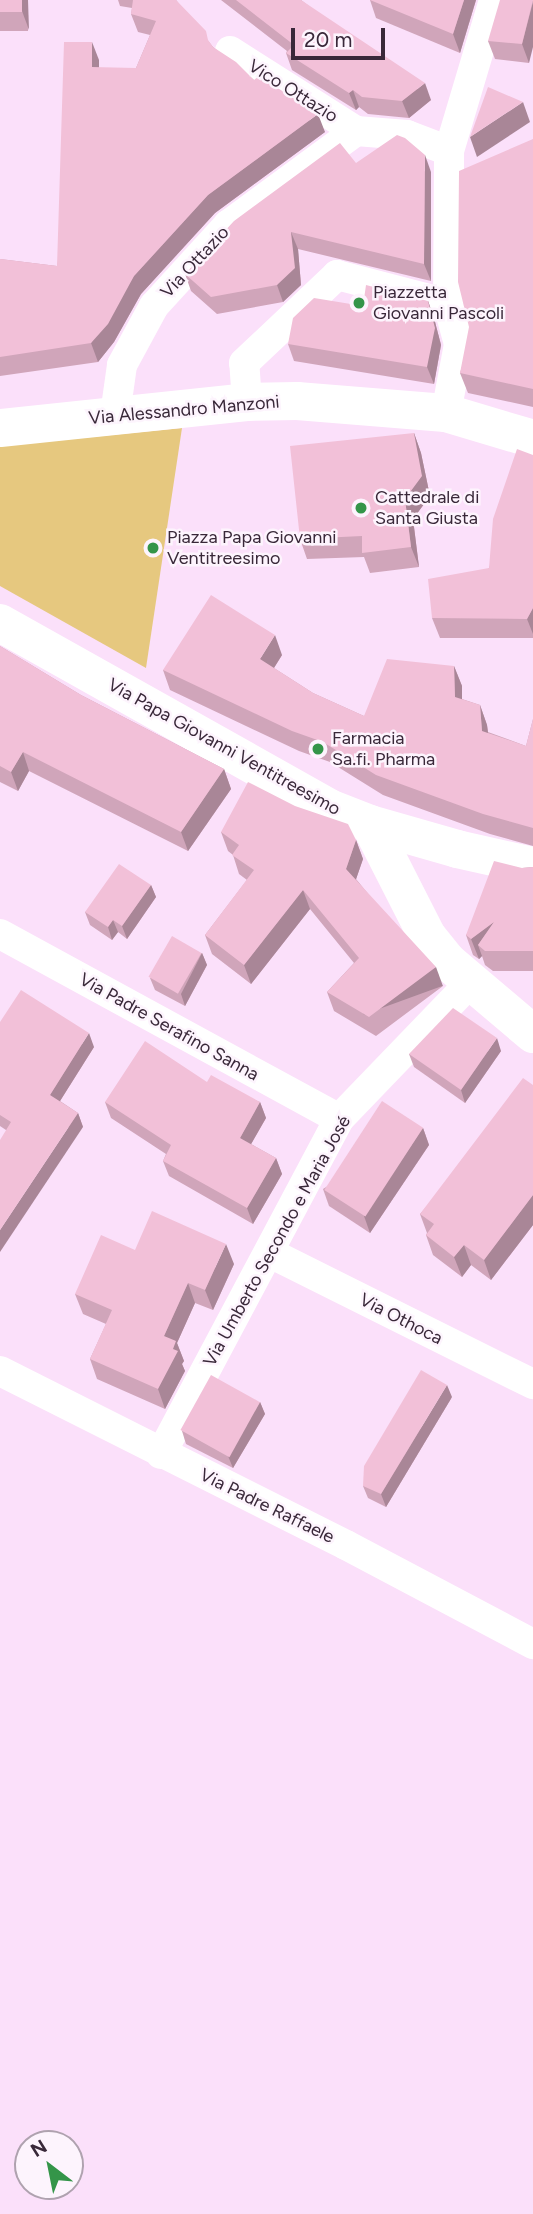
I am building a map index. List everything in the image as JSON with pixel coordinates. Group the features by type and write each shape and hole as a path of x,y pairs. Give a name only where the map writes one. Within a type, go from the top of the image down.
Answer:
{"main road":[{"name":"Via Alessandro Manzoni","path":"0,428 247,402 297,401 446,412 533,439"},
{"name":"Via Papa Giovanni Ventitreesimo","path":"0,623 329,808 370,824 457,849 533,866"},
{"path":"370,824 413,913 447,961 533,1034"},
{"path":"413,913 418,887 430,867 457,849"}],"street":[{"path":"446,412 459,344 449,304 449,151 494,0"},
{"name":"Vico Ottazio","path":"230,51 356,131"},
{"path":"356,131 407,135 449,151"},
{"name":"Via Ottazio","path":"116,415 122,365 154,306 228,225 356,131"},
{"path":"247,402 244,363 337,275 449,304"},
{"name":"Via Padre Serafino Sanna","path":"0,934 339,1119"},
{"name":"Via Umberto Secondo e Maria José","path":"161,1454 339,1119 471,982"},
{"name":"Via Othoca","path":"270,1253 533,1384"},
{"name":"Via Padre Raffaele","path":"0,1371 346,1545 533,1644"}],"shaded area":[{"path":"182,428 146,668 0,586 0,446"}],"building":[{"path":"0,0 22,0 22,12 0,12"},
{"path":"133,0 176,0 206,31 213,47 236,62 254,80 259,76 318,114 208,195 134,276 108,324 91,343 0,357 0,259 57,266 64,42 92,42 92,67 136,68 156,21 131,14"},
{"path":"236,0 301,0 425,83 402,101 362,97 353,90 349,93 286,53 294,45"},
{"path":"370,0 464,0 453,34"},
{"path":"500,0 533,0 522,44 488,41"},
{"path":"488,87 523,102 470,137"},
{"path":"397,135 405,138 425,155 424,264 291,232 295,268 277,285 211,297 185,274 234,221 340,143 356,163"},
{"path":"533,139 533,389 460,373 469,327 458,282 459,171"},
{"path":"366,285 428,301 435,328 427,367 288,344 293,318 314,298 363,306"},
{"name":"Cattedrale di Santa Giusta","path":"414,433 422,476 405,499 411,547 362,553 362,536 300,539 290,446"},
{"path":"517,449 533,455 533,608 527,619 432,618 428,579 489,568 493,519"},
{"path":"211,595 275,635 260,659 313,693 364,716 387,659 454,666 455,697 480,705 482,731 526,746 533,719 533,828 483,814 376,775 323,742 292,731 163,670"},
{"path":"0,646 81,695 224,769 181,832 23,752 11,772 0,766"},
{"path":"248,782 295,806 348,824 356,840 346,869 436,967 369,1017 327,992 359,958 303,890 244,965 205,935 254,870 232,855 239,845 221,832"},
{"path":"494,861 522,868 533,867 533,951 485,951 478,945 494,922 471,939 466,935"},
{"path":"119,864 151,885 122,926 113,920 108,927 85,912"},
{"path":"172,936 201,953 178,994 148,977"},
{"path":"21,990 89,1033 50,1095 78,1113 0,1230 0,1140 11,1122 0,1115 0,1022"},
{"path":"453,1008 497,1038 461,1090 409,1054"},
{"path":"145,1041 207,1082 211,1075 260,1102 240,1138 276,1158 247,1208 163,1161 171,1145 105,1102"},
{"path":"523,1078 533,1085 533,1195 484,1260 464,1245 454,1257 426,1235 434,1224 420,1214"},
{"path":"382,1101 423,1128 365,1217 324,1190"},
{"path":"152,1211 226,1244 205,1290 188,1283 164,1336 176,1341 173,1349 178,1351 158,1389 90,1359 112,1310 75,1294 101,1235 135,1250"},
{"path":"421,1370 447,1385 381,1494 363,1486 364,1466"},
{"path":"211,1375 260,1402 229,1457 180,1430"}],"place":[{"name":"Piazzetta Giovanni Pascoli","path":"359,303"},
{"name":"Cattedrale di Santa Giusta","path":"361,508"},
{"name":"Piazza Papa Giovanni Ventitreesimo","path":"153,548"},
{"name":"Farmacia Sa.fi. Pharma","path":"318,749"}]}
